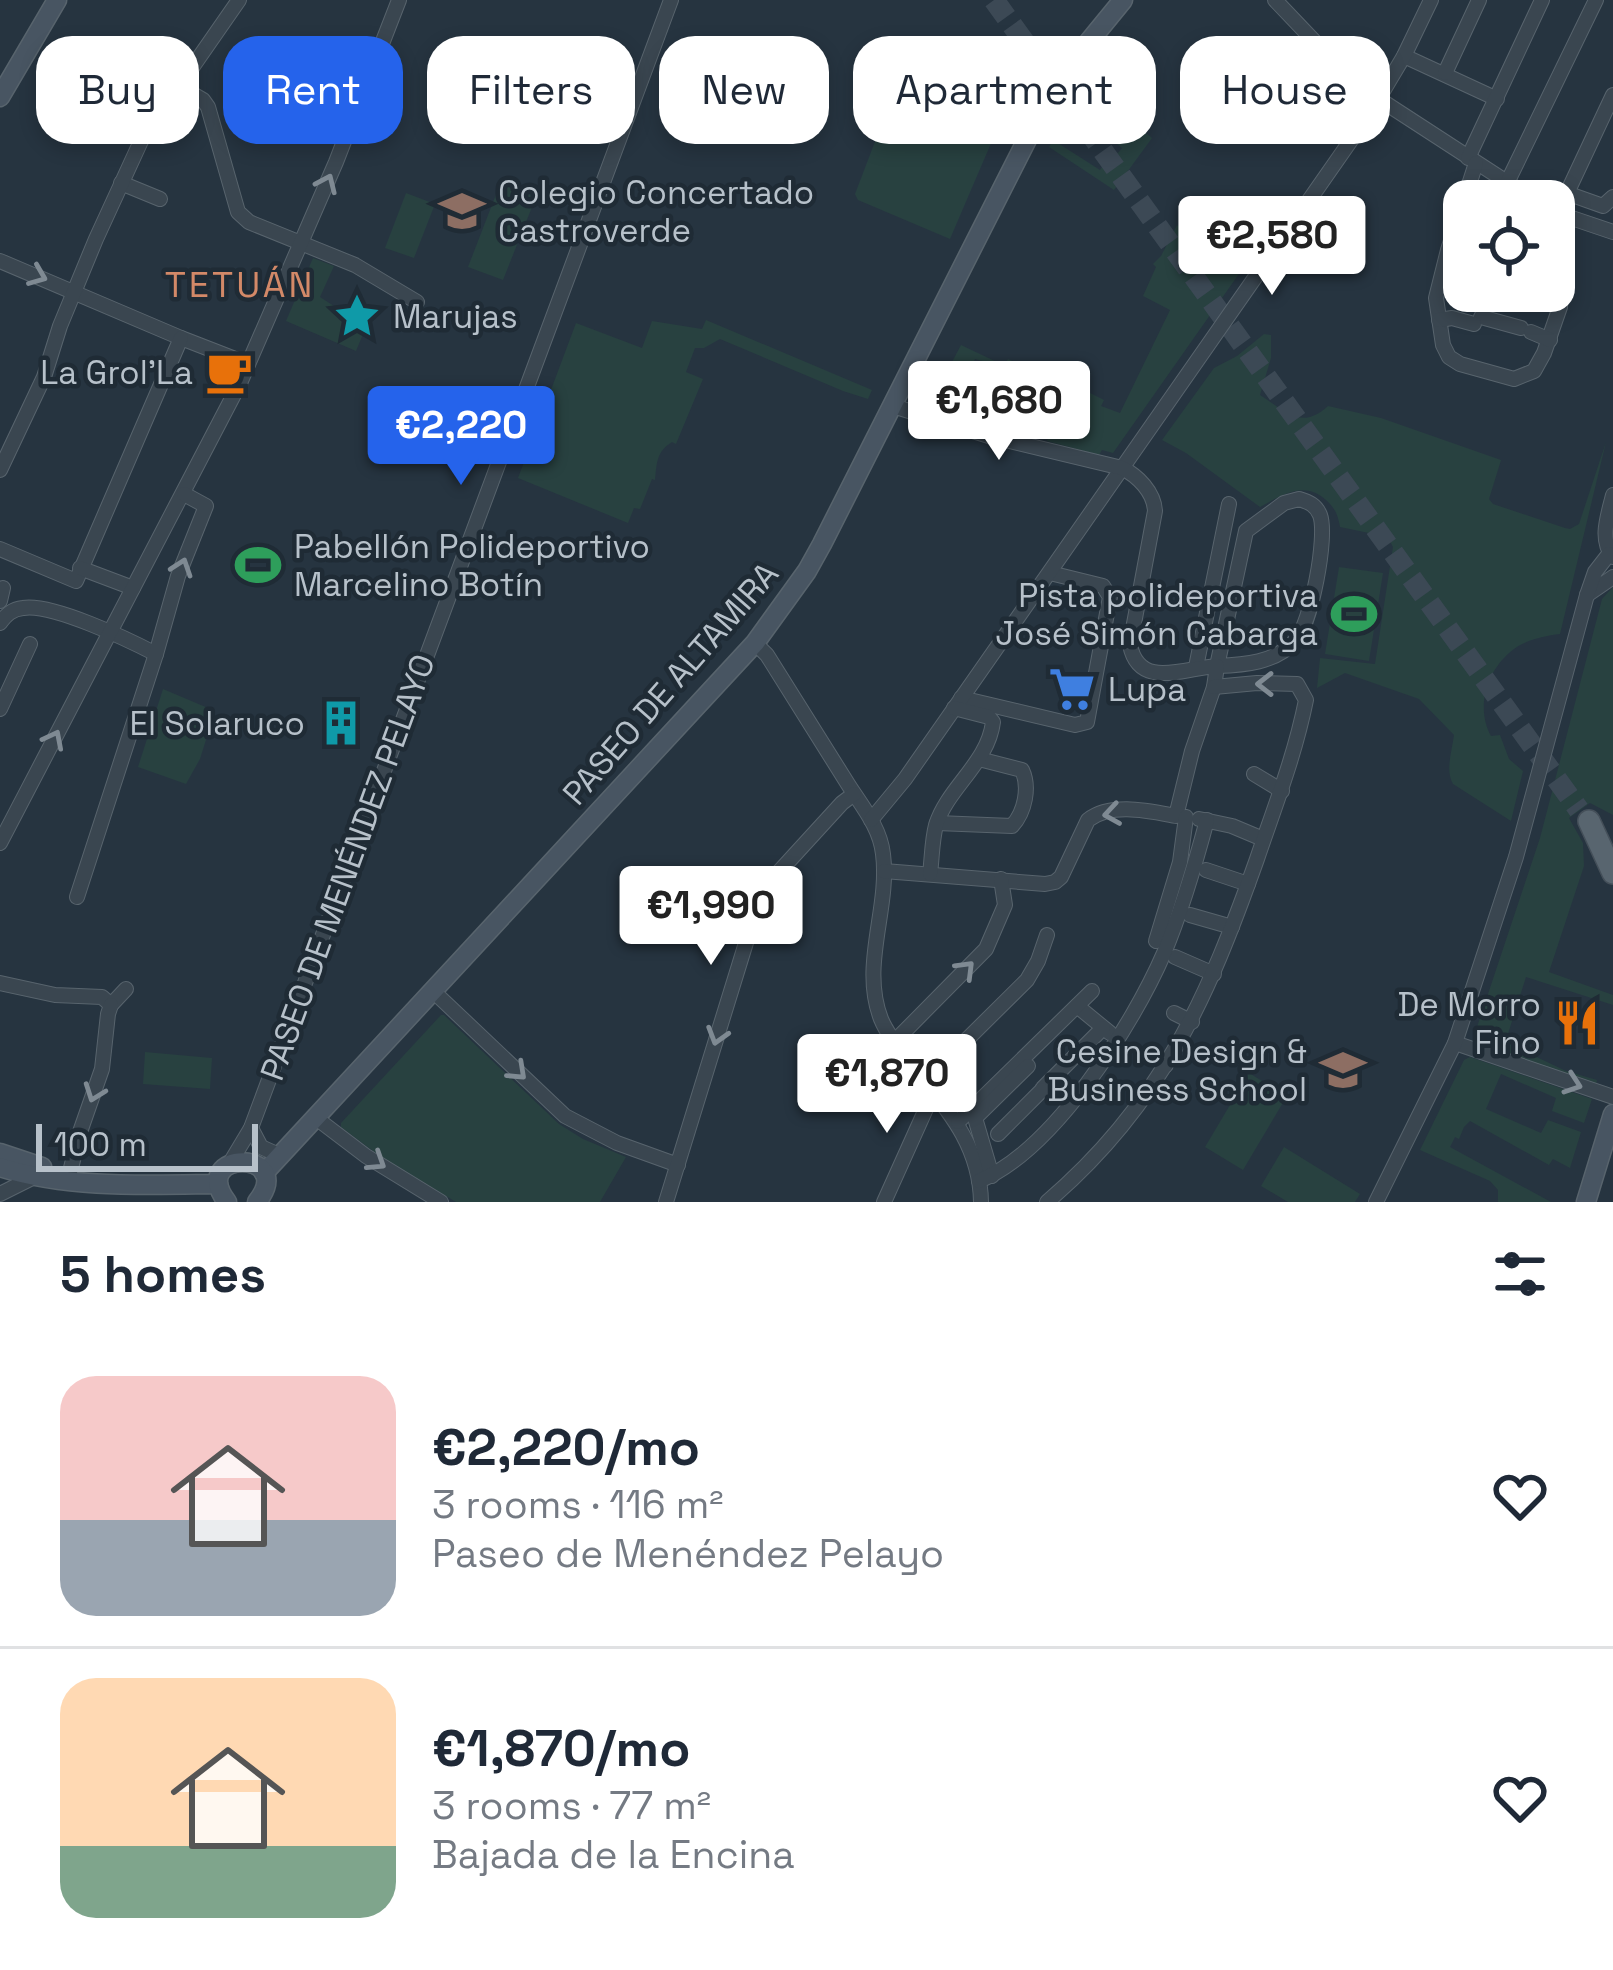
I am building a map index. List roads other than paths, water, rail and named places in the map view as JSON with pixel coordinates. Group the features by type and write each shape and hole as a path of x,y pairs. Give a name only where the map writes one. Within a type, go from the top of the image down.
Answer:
{"main road":[{"path":"0,97 57,0"},
{"name":"PASEO DE ALTAMIRA","path":"260,1181 755,643 808,571 1041,112 1069,66 1123,0"},
{"path":"1584,816 1613,831"},
{"path":"1584,816 1613,844"},
{"path":"1584,816 1613,873"},
{"path":"1586,1202 1613,1114"},
{"path":"0,1153 68,1180 194,1184 218,1197 221,1172 230,1163 244,1160 277,1202"},
{"path":"0,1167 43,1172"}],"street":[{"path":"199,57 239,0"},
{"path":"0,843 248,364 336,162 399,0"},
{"name":"PASEO DE MENÉNDEZ PELAYO","path":"230,1163 251,1129 671,0"},
{"path":"1390,80 1431,0"},
{"path":"1445,73 1479,0"},
{"path":"1469,180 1472,160 1497,99 1543,0"},
{"path":"1509,180 1596,0"},
{"path":"1280,2 1311,36"},
{"path":"1404,56 1497,99"},
{"path":"1574,180 1613,95"},
{"path":"199,98 208,107 238,212 249,222 356,265 417,302"},
{"path":"1390,106 1503,180"},
{"path":"0,470 44,377 140,144"},
{"path":"872,820 1348,144"},
{"path":"121,183 160,199"},
{"path":"1575,196 1603,206 1613,196"},
{"path":"1575,219 1613,232"},
{"path":"0,261 248,364"},
{"path":"1443,270 1436,298 1443,345 1449,357 1474,368 1514,379 1534,371 1559,312"},
{"path":"1439,320 1481,316 1550,340"},
{"path":"0,549 76,581 181,338"},
{"path":"893,406 1135,474 1155,511 1130,645 1132,658 1155,674 1196,668 1217,666 1266,660 1296,641 1318,571 1322,528 1317,508 1299,500 1285,503 1246,531 1217,666 1214,687 1192,751 1164,951"},
{"path":"76,897 178,576 206,506 184,494"},
{"path":"1376,1202 1454,1043 1516,856 1587,596 1595,572 1611,556 1605,534 1613,494"},
{"path":"1196,668 1229,504"},
{"path":"80,568 133,588"},
{"path":"958,703 1075,725 1087,722 1110,597 1102,586 1050,573"},
{"path":"1587,596 1613,578"},
{"path":"2,606 43,609 156,654"},
{"path":"755,643 872,820 884,871 873,985 882,1022 958,1122 985,1178"},
{"path":"0,709 30,644"},
{"path":"1047,1202 1139,1103 1192,1022 1282,791 1306,700 1298,684 1214,687"},
{"path":"930,874 937,823 979,760 992,730 988,717 958,703"},
{"path":"937,823 1012,826 1017,822 1026,785 1022,770 979,760"},
{"path":"1254,774 1282,791"},
{"path":"666,1202 747,935 767,885 854,794"},
{"path":"884,871 1055,882 1088,820 1105,810 1207,820 1264,839"},
{"path":"985,1178 1001,1172 1031,1147 1065,1111 1145,998 1195,867 1207,820"},
{"path":"1206,870 1248,884"},
{"path":"894,1042 986,949 1005,905 1001,879"},
{"path":"1190,914 1232,927"},
{"path":"884,1202 930,1086 1027,980 1047,934"},
{"path":"1164,951 1214,974"},
{"path":"0,983 56,995 102,998 111,1005"},
{"path":"68,1180 102,1069 108,1014 126,989"},
{"path":"433,991 565,1116 617,1143 678,1165"},
{"path":"981,1202 985,1146 975,1118 1092,991"},
{"path":"1077,1006 1115,1035"},
{"path":"1174,1012 1192,1022"},
{"path":"985,1146 1075,1060 1115,1035"},
{"path":"1454,1043 1613,1097"},
{"path":"1148,1054 1166,1065"},
{"path":"958,1122 1026,1065"},
{"path":"1124,1094 1139,1103"},
{"path":"316,1118 366,1156 441,1202"},
{"path":"251,1129 261,1147 281,1156"},
{"name":"PASEO DE MENÉNDEZ PELAYO","path":"251,1129 249,1145 260,1181"},
{"path":"0,1194 43,1172"},
{"path":"1054,1173 1066,1186"}],"tunnel":[{"path":"994,0 1579,810"}],"place":[{"name":"Colegio Concertado Castroverde","path":"462,211"},
{"name":"Marujas","path":"357,316"},
{"name":"La Grol'La","path":"229,372"},
{"name":"Pabellón Polideportivo Marcelino Botín","path":"258,565"},
{"name":"Pista polideportiva José Simón Cabarga","path":"1354,614"},
{"name":"Lupa","path":"1072,689"},
{"name":"El Solaruco","path":"341,723"},
{"name":"De Morro Fino","path":"1577,1023"},
{"name":"Cesine Design & Business School","path":"1343,1070"}],"district":[{"name":"TETUÁN","path":"240,284"}]}
